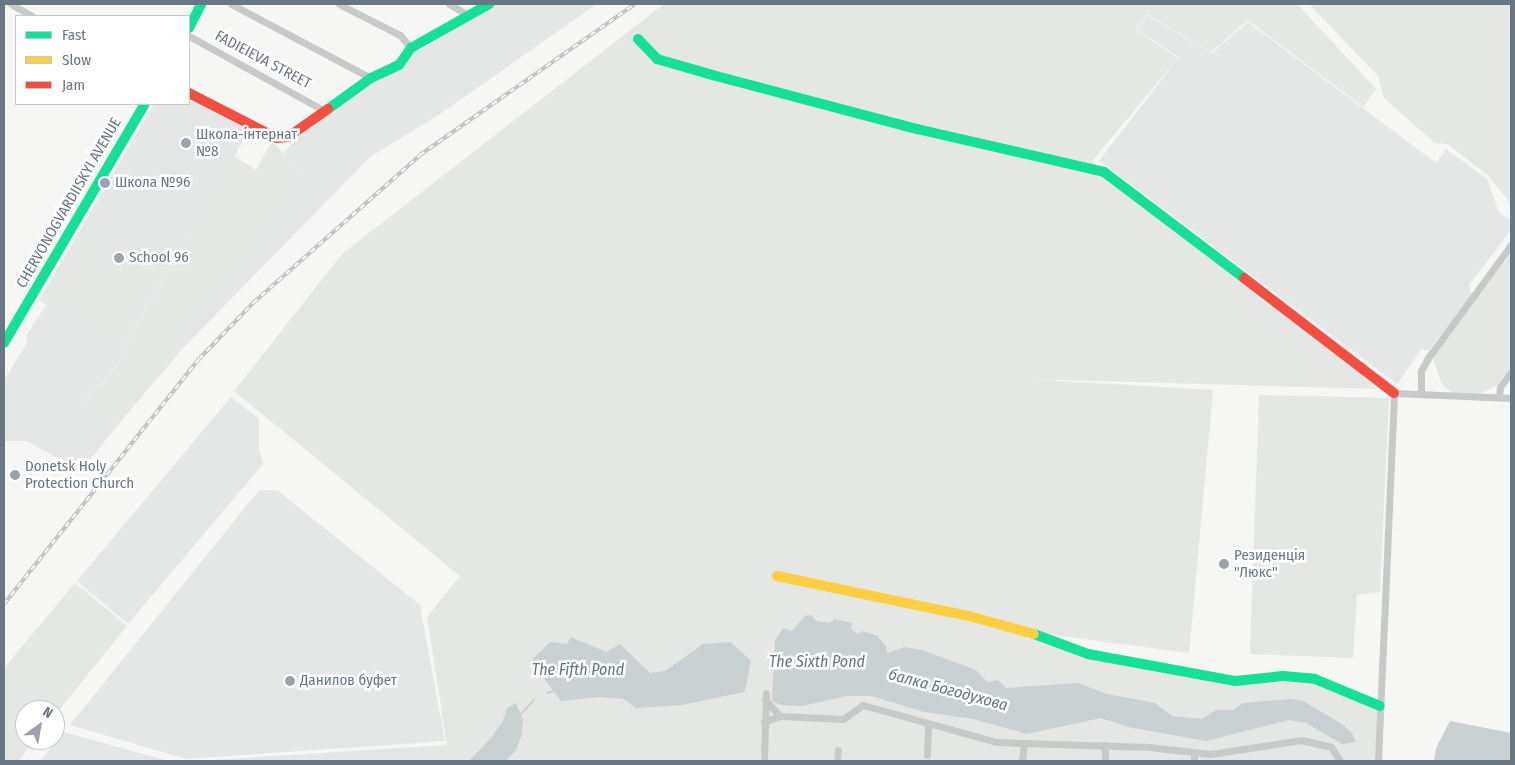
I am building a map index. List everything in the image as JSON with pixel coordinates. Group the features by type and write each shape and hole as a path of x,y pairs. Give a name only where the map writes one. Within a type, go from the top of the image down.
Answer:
{"street":[{"path":"11,4 30,15"},
{"path":"190,26 201,4"},
{"path":"231,4 371,78"},
{"path":"338,4 400,36 411,48"},
{"path":"449,4 470,16"},
{"path":"190,94 277,138 288,137 323,110 371,78 399,65 411,48 489,4"},
{"name":"FADIEIEVA STREET","path":"190,37 323,110"},
{"path":"638,40 657,59 716,76 917,129 1104,172 1394,393 1511,398"},
{"name":"CHERVONOGVARDIISKYI AVENUE","path":"4,343 143,105"},
{"path":"1421,394 1421,371 1428,358 1511,245"},
{"path":"1499,397 1500,387 1511,372"},
{"path":"1378,761 1394,393"},
{"path":"777,576 969,616 1023,630 1088,654 1235,680 1283,676 1315,679 1380,706"},
{"path":"764,761 766,696 780,716"},
{"path":"764,722 780,716 843,719 863,705 928,724 967,732 988,740 1149,747 1194,753 1224,753 1301,740 1330,747 1340,761"},
{"path":"927,755 928,724"},
{"path":"1022,760 1024,743"},
{"path":"1105,746 1105,761"},
{"path":"837,761 838,750"},
{"path":"1194,753 1194,761"}],"shaded area":[{"path":"492,4 597,4 440,114 370,157 183,348 170,336 250,248 305,178 283,153 315,120"},
{"path":"664,4 1297,4 1376,89 1363,107 1248,20 1211,52 1147,14 1136,30 1178,58 1092,161 1379,389 1028,379 1213,390 1189,653 1023,631 1022,634 1232,683 1317,682 1379,709 1376,761 197,761 447,745 427,617 460,576 234,391 342,254"},
{"path":"1309,4 1511,4 1511,204 1488,175 1447,144 1435,143 1384,98 1378,76"},
{"path":"1147,15 1212,53 1248,22 1436,163 1446,149 1487,179 1499,212 1511,221 1511,230 1469,285 1472,296 1429,350 1421,350 1397,384 1099,161 1179,57 1137,30"},
{"path":"190,97 250,129 123,348 128,353 84,403 117,426 81,471 27,441 4,441 4,380 27,343 26,336 46,305 39,300 153,105 190,105"},
{"path":"200,122 216,131 202,156 186,147"},
{"path":"272,141 305,178 251,248 171,336 183,348 117,426 84,404 128,353 123,349 234,156 256,170"},
{"path":"101,237 118,246 122,263 89,319 84,321 55,304 53,298 87,241"},
{"path":"133,247 162,264 117,343 88,326"},
{"path":"1511,254 1511,367 1497,385 1479,394 1452,393 1442,384 1432,356"},
{"path":"1259,395 1389,398 1380,592 1357,595 1353,658 1250,654"},
{"path":"231,397 259,419 259,449 263,464 128,624 77,581"},
{"path":"259,490 277,490 420,605 445,741 186,759 70,725"},
{"path":"75,583 127,626 65,703 65,700 15,700 15,750 27,750 18,761 4,761 4,668"},
{"path":"65,732 168,761 40,761 49,750 65,750"}],"water":[{"name":"The Sixth Pond","path":"811,615 816,621 829,623 835,619 852,623 851,629 858,634 861,631 876,635 886,646 887,653 905,647 922,650 976,670 987,682 998,680 1006,688 1078,683 1107,694 1155,703 1172,716 1202,719 1216,710 1233,710 1243,703 1291,699 1303,701 1342,724 1352,733 1356,742 1342,744 1306,723 1289,720 1206,741 1128,727 1101,718 1027,734 973,719 924,712 871,696 847,696 802,706 781,705 772,701 775,641 783,628 792,631 805,616"},
{"name":"The Fifth Pond","path":"571,637 606,652 620,644 650,673 665,671 703,644 731,642 751,661 746,687 744,692 682,705 636,708 624,699 599,697 561,701 531,661 550,642 567,644"},
{"path":"516,703 523,719 522,734 516,750 506,761 469,761 491,738 503,721 507,708"},
{"path":"1450,721 1511,733 1511,761 1434,761 1436,748"}],"waterway":[{"name":"балка Богодухова","path":"547,693 554,691"},
{"name":"балка Богодухова","path":"520,715 534,700"}],"railway":[{"path":"4,604 199,359 253,303 420,155 635,4"}],"traffic: fast":[{"path":"190,26 201,4"},
{"path":"328,109 371,78 399,65 411,48 489,4"},
{"path":"638,39 657,59 716,76 917,129 1104,172 1244,278"},
{"path":"4,343 144,105"},
{"path":"1034,634 1088,654 1235,681 1283,676 1315,679 1380,706"}],"traffic: slow":[{"path":"777,576 969,616 1034,634"}],"traffic: jam":[{"path":"190,94 277,138 288,137 328,109"},
{"path":"1244,278 1394,393"}],"place":[{"name":"Школа-інтернат №8","path":"186,143"},
{"name":"Школа №96","path":"105,183"},
{"name":"School 96","path":"119,258"},
{"name":"Donetsk Holy Protection Church","path":"15,475"},
{"name":"Резиденція \"Люкс\"","path":"1224,564"},
{"name":"Данилов буфет","path":"290,681"}]}
